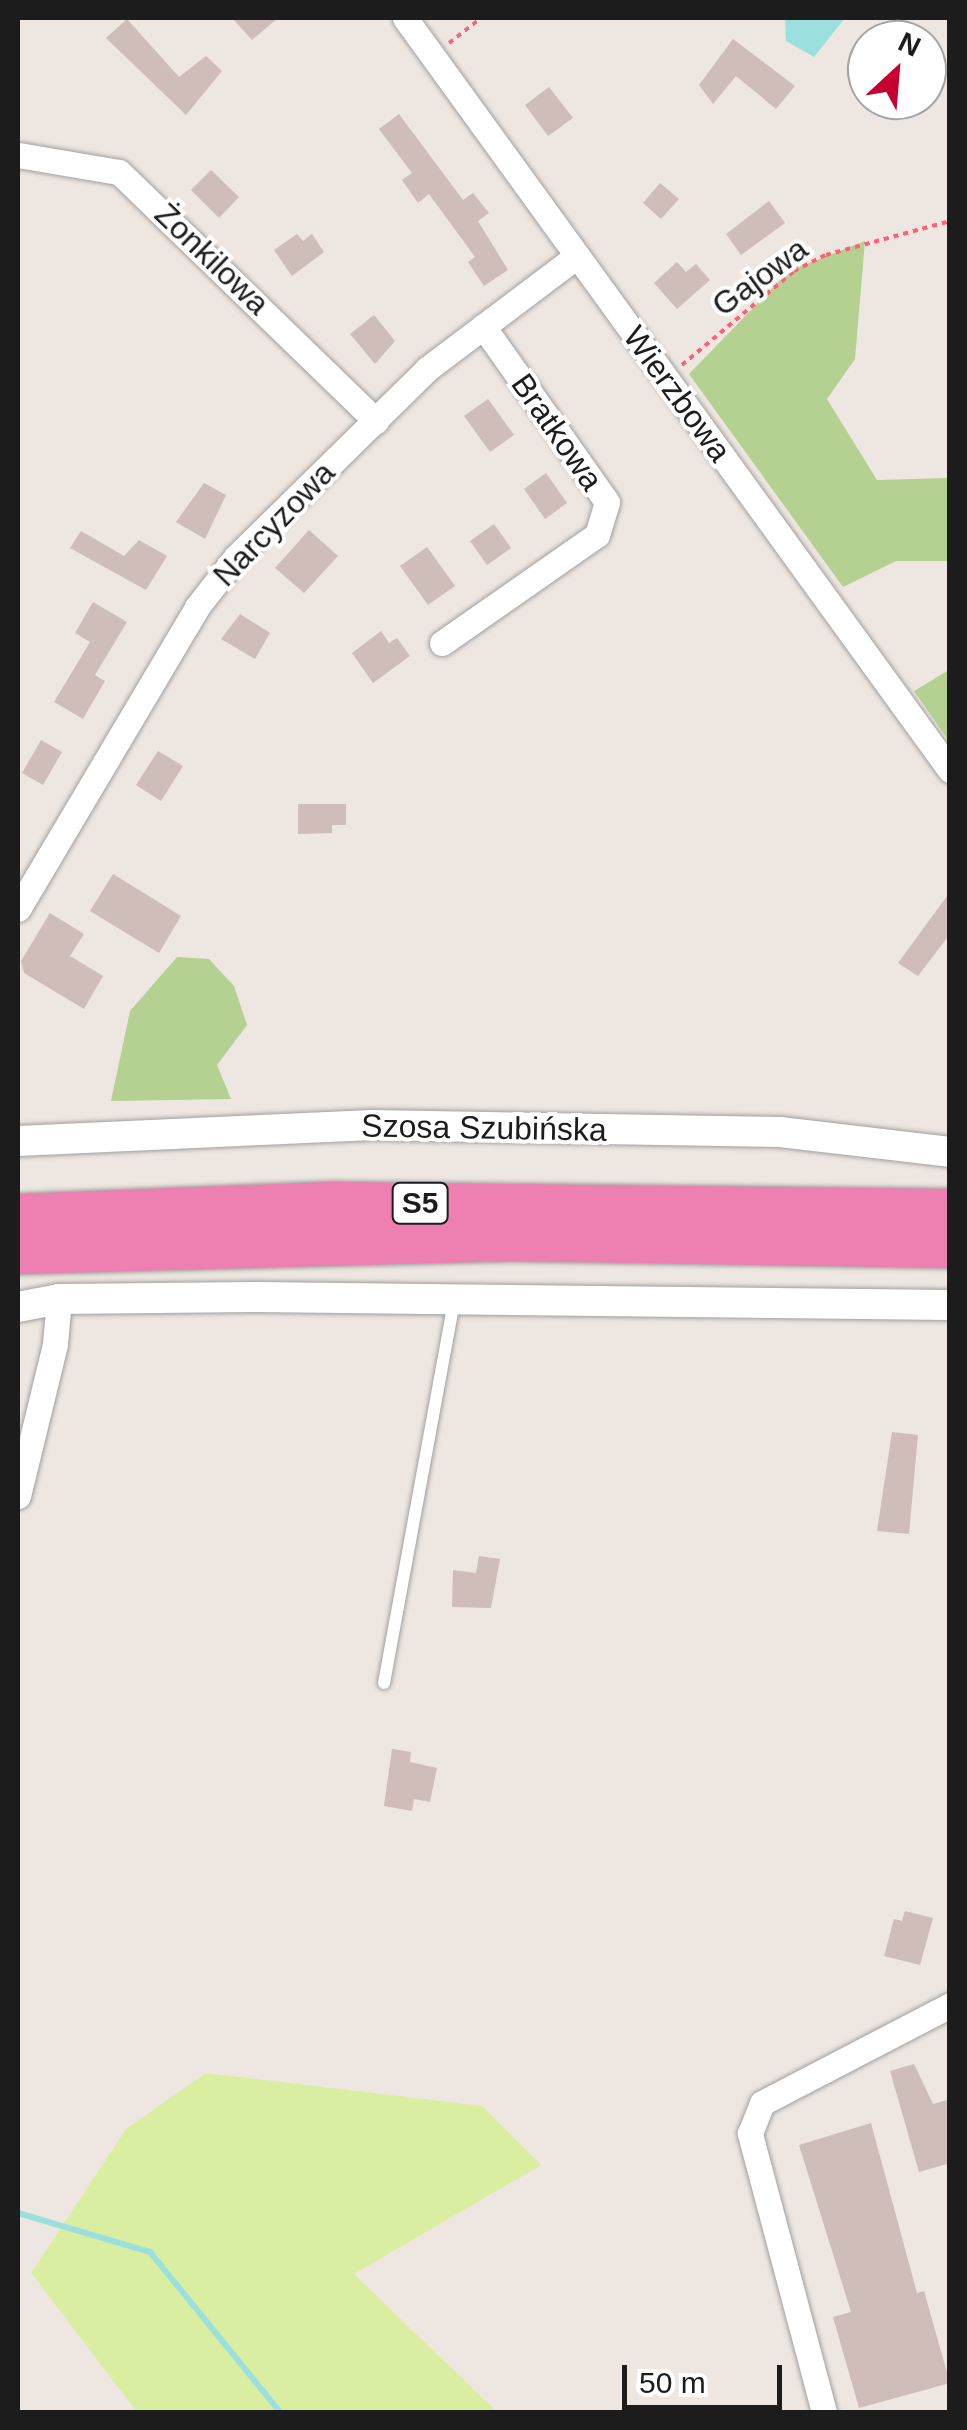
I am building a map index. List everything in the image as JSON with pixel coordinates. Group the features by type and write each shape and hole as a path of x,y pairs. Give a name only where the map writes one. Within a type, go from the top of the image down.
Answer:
{"highway":[{"name":"S5","path":"18,1215 336,1203 950,1210"},
{"name":"S5","path":"18,1253 506,1240 950,1247"}],"street":[{"name":"Wierzbowa","path":"405,18 950,770"},
{"name":"Żonkilowa","path":"18,155 119,172 376,421"},
{"name":"Narcyzowa","path":"18,910 198,607 236,557 427,369 577,256"},
{"name":"Bratkowa","path":"442,643 596,535 607,502 483,326"},
{"name":"Szosa Szubińska","path":"18,1141 372,1125 780,1132 950,1152"},
{"path":"18,1307 59,1299 455,1298 950,1305"},
{"path":"18,1496 55,1344 59,1299"},
{"path":"824,2412 750,2133 762,2102 950,2005"}],"lane":[{"path":"384,1684 455,1298"}],"path":[{"path":"433,55 481,18"},
{"name":"Gajowa","path":"666,377 794,272 826,255 950,221"}],"green space":[{"path":"865,241 855,359 827,399 877,480 949,478 949,561 896,561 843,587 689,374 789,271"},
{"path":"949,670 949,741 914,691"},
{"path":"177,957 209,959 234,986 247,1025 217,1065 231,1099 111,1101 130,1011"},
{"path":"206,2073 482,2106 541,2165 354,2274 497,2412 137,2412 31,2273 126,2129"}],"water":[{"path":"785,18 845,18 814,57 786,41"}],"building":[{"path":"232,18 278,18 252,40"},
{"path":"127,19 179,77 206,56 222,71 186,115 106,38"},
{"path":"733,39 795,86 776,109 736,76 713,104 699,85"},
{"path":"549,87 573,118 548,136 525,105"},
{"path":"399,114 463,200 473,193 489,213 478,221 508,270 484,286 468,262 475,257 429,194 418,203 402,180 412,173 379,129"},
{"path":"211,170 239,197 219,218 191,190"},
{"path":"660,183 679,199 661,219 643,203"},
{"path":"769,201 785,223 741,255 726,234"},
{"path":"297,234 303,241 312,234 324,252 292,276 274,250"},
{"path":"677,262 686,272 696,264 710,280 677,309 654,283"},
{"path":"374,315 395,341 375,364 350,334"},
{"path":"488,399 514,435 490,452 464,416"},
{"path":"546,473 567,503 545,519 524,489"},
{"path":"204,483 226,495 205,539 176,522"},
{"path":"494,524 511,548 487,565 470,541"},
{"path":"309,530 338,556 304,593 275,568"},
{"path":"81,531 124,556 139,540 167,556 146,590 70,548"},
{"path":"427,547 455,586 428,605 400,566"},
{"path":"93,602 127,622 95,675 105,681 83,719 54,702 90,642 75,633"},
{"path":"240,614 270,633 255,659 221,639"},
{"path":"381,631 389,643 397,638 410,656 373,683 352,653"},
{"path":"41,740 62,752 43,785 22,773"},
{"path":"158,751 183,766 161,801 136,785"},
{"path":"298,804 346,804 346,825 332,825 332,833 298,834"},
{"path":"113,874 181,916 159,953 90,911"},
{"path":"950,892 950,934 918,976 898,963"},
{"path":"50,913 84,934 70,956 103,976 84,1009 24,973 21,961"},
{"path":"892,1432 918,1435 909,1534 877,1531"},
{"path":"479,1556 500,1559 491,1608 452,1607 453,1570 476,1573"},
{"path":"392,1749 411,1752 410,1762 437,1768 430,1802 414,1799 412,1811 384,1806"},
{"path":"905,1911 933,1918 920,1965 884,1956 894,1919 902,1921"},
{"path":"914,2064 933,2104 950,2099 950,2163 919,2172 890,2071"},
{"path":"871,2123 917,2293 924,2291 950,2383 859,2408 833,2317 851,2312 799,2145"}],"waterway":[{"path":"18,2213 150,2252 280,2412"}]}
